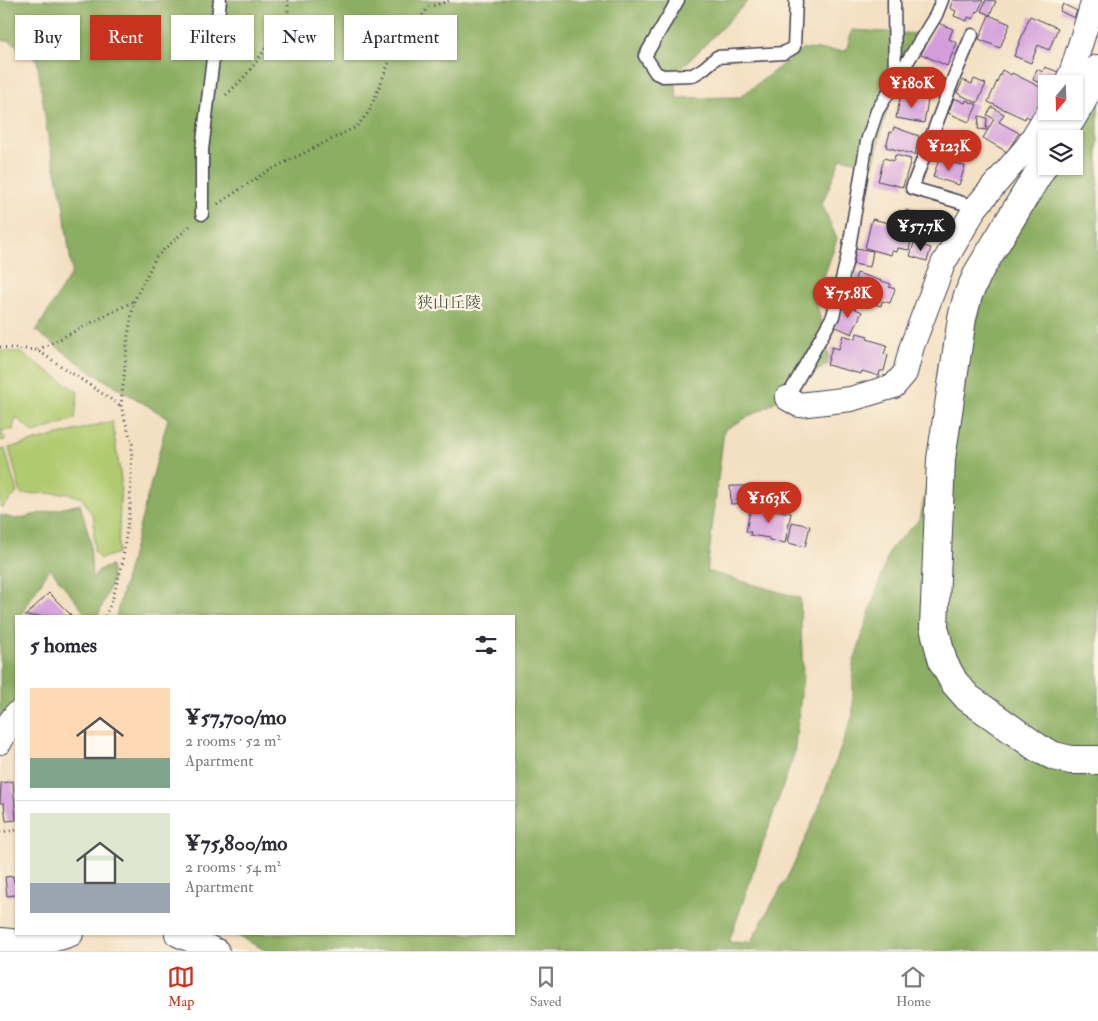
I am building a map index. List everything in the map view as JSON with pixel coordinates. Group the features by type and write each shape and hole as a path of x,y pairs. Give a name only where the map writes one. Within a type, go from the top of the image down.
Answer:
{"street":[{"path":"1070,75 1094,0"},
{"path":"1065,130 1098,69"},
{"path":"787,398 799,405 851,399 894,386 905,373 912,346 944,264 976,208 1027,147 1044,120"},
{"path":"1038,173 979,271 968,295 962,318 941,460 934,627 943,662 954,682 968,698 1038,748 1054,756 1071,760 1098,760"},
{"path":"0,742 15,715"},
{"path":"0,940 19,942 55,940 68,935"},
{"path":"179,935 217,951"}],"lane":[{"path":"202,214 202,150 220,0"},
{"path":"678,0 645,56 656,74 663,76 693,75 717,57 784,53 794,47 796,0"},
{"path":"894,0 895,82"},
{"path":"787,398 833,316 847,259 866,141 876,112 936,16 942,0"},
{"path":"972,35 912,188 976,208"}],"path":[{"path":"207,111 235,87 254,67 270,42 276,25 288,22 288,0"},
{"path":"105,615 112,601 122,565 130,508 132,444 121,406 128,336 134,302 156,257 202,214 266,172 356,127 369,112 394,50 429,7 452,0"},
{"path":"37,350 134,302"},
{"path":"0,347 37,350 121,406"},
{"path":"0,832 15,830"}],"green space":[{"name":"狭山丘陵","path":"0,0 749,0 675,75 677,98 740,97 803,49 846,51 852,30 920,34 890,98 873,166 841,158 822,204 837,239 816,300 830,362 770,405 724,430 707,571 800,598 803,677 794,754 729,942 750,943 790,872 818,810 853,715 853,664 890,549 920,519 948,383 987,269 1049,175 1083,175 1083,130 1079,130 1098,101 1098,951 267,951 236,935 515,935 515,615 116,615 168,418 91,372 36,331 72,272 63,203 48,137 37,60 80,60 80,15 15,15 15,44 9,40 0,41"},
{"path":"0,351 20,352 78,392 75,419 34,433 16,417 13,430 2,430 2,435 5,437 4,441 0,440"},
{"path":"112,421 121,479 118,553 100,559 94,551 94,518 82,498 67,493 21,494 9,448"},
{"path":"5,449 17,493 3,507 0,507 0,450"},
{"path":"80,504 90,539 92,579 100,569 111,566 112,581 98,615 86,615 50,568 21,615 15,615 15,722 0,753 0,515 16,519"}],"building":[{"path":"953,0 983,1 973,19 968,17 967,21 954,16 956,11 950,8"},
{"path":"986,0 996,1 990,15 981,11"},
{"path":"1063,4 1077,11 1074,18 1060,11"},
{"path":"989,15 1010,24 1000,48 979,39"},
{"path":"1030,16 1058,28 1049,50 1038,45 1031,63 1014,56"},
{"path":"938,23 953,29 949,39 957,43 947,66 921,54"},
{"path":"917,67 944,78 937,95 909,85"},
{"path":"1045,67 1061,73 1060,75 1038,75 1038,82 1033,80 1037,69 1043,72"},
{"path":"1002,70 1038,86 1038,108 1033,120 1026,116 1025,119 988,102"},
{"path":"974,79 986,84 977,103 957,93 963,80 972,84"},
{"path":"901,94 928,100 924,123 896,118"},
{"path":"954,98 965,103 966,100 977,105 969,122 948,113"},
{"path":"992,107 1004,114 999,122 1019,133 1007,152 983,138 994,119 987,115"},
{"path":"979,116 987,118 986,130 978,129"},
{"path":"894,127 919,136 915,155 886,147 890,132 892,133"},
{"path":"895,155 911,159 903,187 878,181 884,158 894,161"},
{"path":"939,159 965,166 959,185 933,177"},
{"path":"906,210 916,213 913,226 903,224"},
{"path":"872,219 914,229 909,250 898,248 897,252 892,251 891,255 865,248"},
{"path":"914,243 931,248 927,261 910,256"},
{"path":"856,248 873,251 870,267 853,264"},
{"path":"857,273 891,284 889,287 895,289 890,303 882,301 881,306 850,297"},
{"path":"843,303 862,312 852,334 834,326"},
{"path":"857,333 868,336 867,339 887,345 884,354 888,355 884,371 880,371 879,376 862,371 861,374 827,365 832,347 839,349 843,335 855,339"},
{"path":"730,486 748,486 749,503 731,504"},
{"path":"751,505 791,513 785,543 750,535 751,532 746,532"},
{"path":"792,522 810,526 805,547 788,543"},
{"path":"49,593 71,615 26,615"},
{"path":"13,781 15,820 6,821 4,803 0,803 1,783"},
{"path":"13,876 15,895 7,896 5,877"}]}
